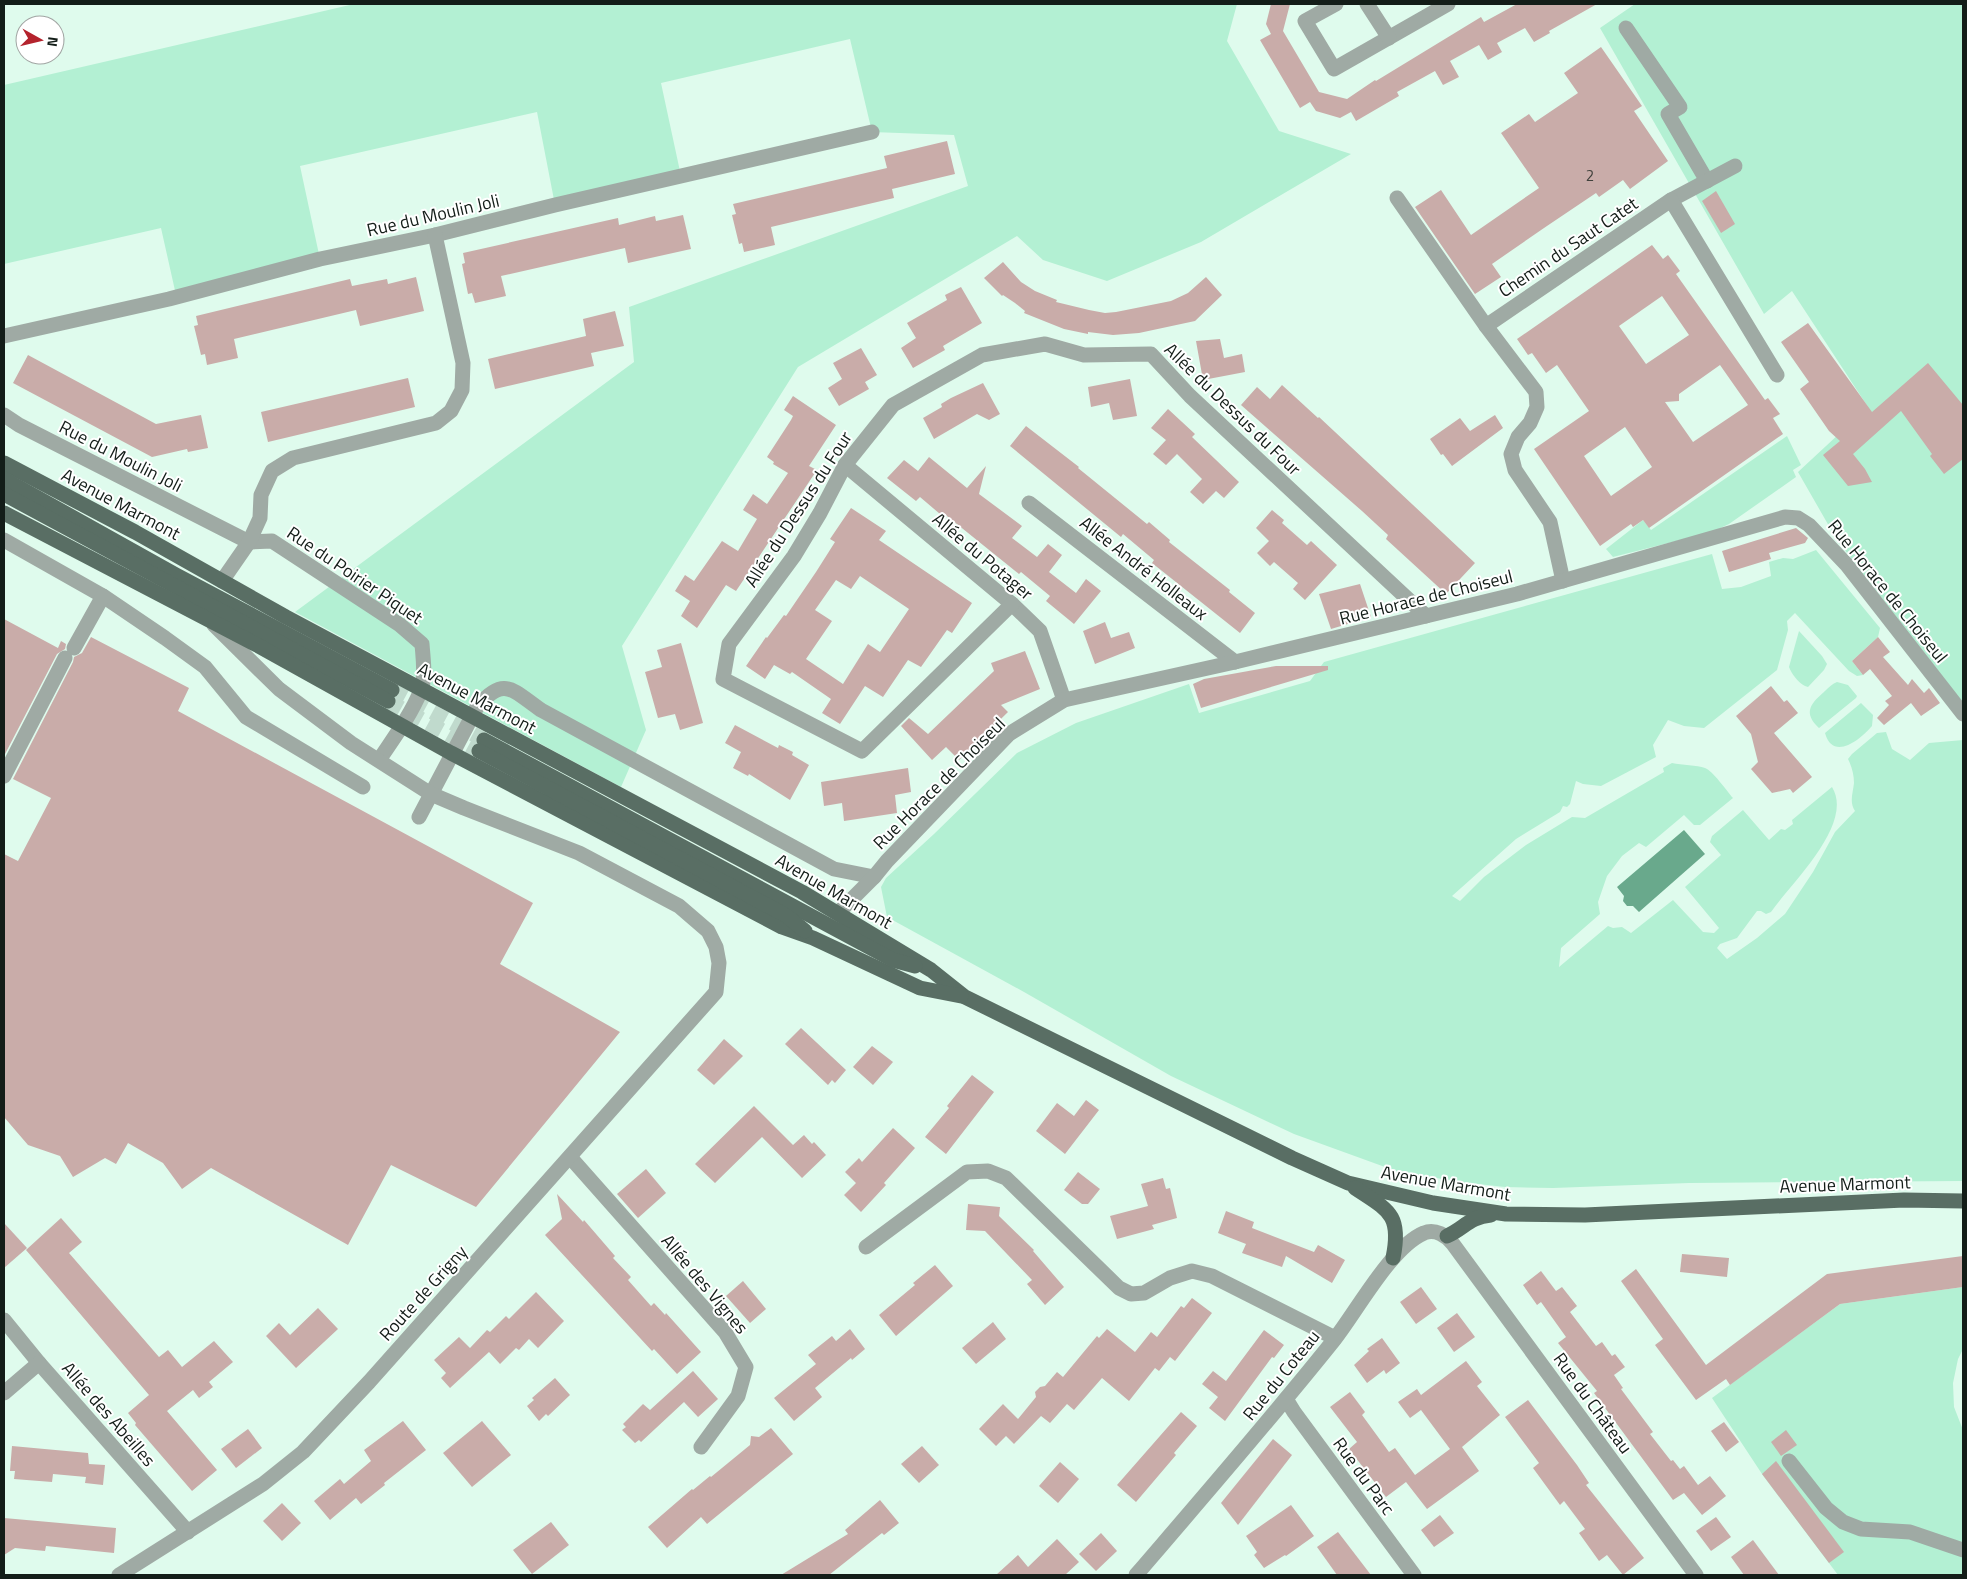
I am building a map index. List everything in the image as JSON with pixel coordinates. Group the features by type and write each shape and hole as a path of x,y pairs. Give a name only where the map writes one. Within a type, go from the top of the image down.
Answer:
{"main road":[{"name":"Avenue Marmont","path":"4,462 286,617 794,888 930,970 965,997 1292,1158 1348,1183 1433,1203 1506,1214 1585,1215 1904,1200 1963,1201"},
{"name":"Avenue Marmont","path":"4,480 176,574 390,696 4,494"},
{"name":"Avenue Marmont","path":"4,513 782,927 813,938 920,988 965,997"},
{"name":"Avenue Marmont","path":"813,938 787,916 482,745 893,960 930,970"},
{"path":"1348,1183 1388,1210 1397,1234 1393,1258"},
{"path":"1447,1236 1460,1230 1466,1223 1480,1216 1506,1214"}],"street":[{"path":"1336,4 1305,21 1334,69 1448,4"},
{"path":"1367,4 1389,38"},
{"path":"1626,28 1680,107 1668,114 1707,181"},
{"name":"Rue du Moulin Joli","path":"4,336 169,299 320,259 435,235 555,205 872,132"},
{"name":"Chemin du Saut Catet","path":"1486,326 1671,200 1735,166"},
{"path":"1397,198 1486,326 1536,392 1537,407 1530,423 1518,437 1511,454 1515,470 1550,522 1563,581"},
{"path":"1671,200 1777,375"},
{"path":"222,581 249,542 260,518 261,495 272,471 293,458 436,423 451,411 462,390 463,363 435,235"},
{"name":"Allée du Dessus du Four","path":"1012,604 862,751 723,679 729,644 794,556 820,513 845,465 893,405 982,355 1045,344 1084,355 1151,354 1190,396 1426,616"},
{"name":"Rue du Moulin Joli","path":"4,415 19,425 249,542"},
{"name":"Allée du Potager","path":"845,465 1012,604 1040,631 1064,700"},
{"name":"Allée André Holleaux","path":"1030,503 1235,662"},
{"name":"Rue Horace de Choiseul","path":"838,914 1009,734 1064,700 1235,662 1426,616 1563,581 1786,517 1798,518 1810,525 1846,564 1963,714"},
{"path":"82,536 86,556"},
{"path":"4,540 103,596 165,638 205,668 246,717 363,787"},
{"name":"Rue du Poirier Piquet","path":"249,542 272,541 400,625 422,644 422,689"},
{"path":"4,776 103,596"},
{"path":"210,621 278,689 351,743 431,794"},
{"name":"Rue Horace de Choiseul","path":"472,717 477,707 489,693 498,689 509,688 541,710 834,869 874,877"},
{"path":"379,760 402,725 422,689"},
{"path":"419,817 472,717"},
{"name":"Route de Grigny","path":"118,1575 263,1484 302,1452 369,1382 716,992 720,964 716,948 708,931 679,906 579,853 431,794"},
{"path":"794,888 801,911"},
{"name":"Allée des Vignes","path":"570,1157 725,1332 746,1367 738,1396 701,1448"},
{"path":"866,1247 967,1172 988,1171 1006,1178 1119,1288 1130,1294 1144,1293 1170,1278 1192,1271 1212,1276 1335,1338"},
{"name":"Rue du Coteau","path":"1136,1575 1286,1399 1335,1338 1393,1258 1412,1240 1425,1232 1436,1232 1447,1236"},
{"name":"Rue du Château","path":"1447,1236 1696,1575"},
{"name":"Allée des Abeilles","path":"4,1320 39,1363 188,1532"},
{"path":"4,1393 39,1363"},
{"name":"Rue du Parc","path":"1286,1399 1414,1575"},
{"path":"1790,1461 1826,1508 1843,1522 1861,1530 1910,1532 1963,1550"}],"shaded area":[{"path":"354,4 1237,4 1227,41 1279,131 1351,154 1201,242 1107,281 1043,260 1017,236 798,367 622,646 646,730 621,787 295,612 634,362 629,307 968,186 954,135 872,132 850,39 661,83 681,176 555,205 537,112 300,166 320,259 176,295 161,228 4,264 4,85"},
{"path":"1635,4 1963,4 1963,703 1837,540 1798,472 1868,407 1792,291 1764,314 1600,28"},
{"path":"1787,436 1801,465 1793,470 1796,477 1729,524 1712,532 1613,557 1606,549 1643,520 1651,530"},
{"path":"1816,550 1880,628 1878,637 1852,661 1863,675 1857,676 1849,671 1795,613 1787,621 1788,630 1777,670 1704,728 1684,726 1668,720 1653,745 1656,757 1601,786 1583,784 1576,781 1570,804 1567,807 1563,806 1560,812 1516,839 1452,896 1460,901 1484,877 1526,845 1572,817 1585,818 1664,772 1663,768 1672,763 1702,767 1716,777 1733,798 1700,825 1694,825 1684,815 1646,847 1639,843 1622,856 1607,876 1598,902 1600,914 1561,948 1559,967 1608,926 1613,928 1622,927 1631,933 1673,900 1703,932 1714,933 1719,928 1685,887 1721,855 1710,842 1712,836 1743,810 1769,840 1781,829 1785,830 1793,824 1792,820 1832,787 1837,802 1835,818 1828,835 1805,870 1771,912 1766,914 1757,911 1737,938 1720,944 1717,948 1727,959 1757,938 1785,914 1813,872 1835,832 1855,811 1852,801 1854,777 1848,759 1852,754 1877,733 1886,732 1892,749 1910,760 1929,743 1963,740 1963,1181 1689,1183 1553,1188 1505,1187 1460,1182 1396,1171 1294,1134 1171,1076 887,917 881,887 886,878 1017,753 1076,723 1189,684 1199,713 1310,681 1324,662 1712,554 1722,589 1741,587 1771,576 1769,562 1783,558 1793,559"},
{"path":"1799,631 1827,664 1824,670 1808,687 1797,679 1789,667"},
{"path":"1837,682 1848,685 1857,696 1819,728 1811,718 1810,709 1819,696"},
{"path":"1861,703 1873,715 1872,726 1854,742 1840,747 1834,746 1829,742 1825,733"},
{"path":"1684,830 1705,854 1639,912 1633,906 1627,906 1623,901 1624,896 1617,887"},
{"path":"1963,1287 1963,1349 1958,1359 1953,1383 1954,1407 1963,1430 1963,1575 1838,1575 1762,1474 1712,1398 1840,1304"}],"building":[{"path":"1271,4 1290,4 1283,31 1319,92 1347,99 1375,80 1481,17 1484,22 1517,4 1597,4 1549,31 1550,33 1534,42 1525,28 1497,43 1502,52 1488,60 1479,45 1450,61 1459,77 1443,85 1435,71 1397,92 1399,96 1356,121 1351,112 1340,118 1316,111 1310,102 1300,108 1260,40 1271,34 1266,24"},
{"path":"1601,47 1642,106 1634,111 1668,161 1630,189 1623,180 1599,197 1596,193 1544,228 1492,264 1501,277 1475,294 1415,207 1441,190 1471,235 1539,188 1501,133 1529,114 1535,122 1578,93 1564,73"},
{"path":"947,141 955,174 892,189 894,198 771,227 775,245 744,252 742,243 739,244 732,215 736,214 733,204 887,168 884,156"},
{"path":"1716,191 1735,224 1721,233 1702,201"},
{"path":"683,215 691,249 628,263 625,248 501,276 506,296 475,303 472,293 468,294 462,264 465,263 463,253 618,218 619,225 655,216 656,221"},
{"path":"1652,245 1663,259 1668,255 1680,271 1676,274 1765,400 1768,398 1780,414 1773,418 1783,434 1649,528 1643,520 1633,527 1631,524 1600,546 1534,449 1589,411 1557,365 1546,373 1532,353 1528,355 1517,339","holes":["1662,296 1689,335 1646,364 1619,326","1720,365 1748,405 1693,442 1665,402 1679,401 1679,394","1625,427 1652,467 1611,496 1584,456"]},
{"path":"1003,262 1021,282 1035,291 1057,300 1056,302 1105,313 1171,301 1188,293 1206,277 1222,295 1195,321 1139,333 1113,335 1088,332 1088,334 1064,329 1024,313 1025,311 1015,303 1002,296 984,278"},
{"path":"416,277 424,311 360,326 356,310 234,339 238,358 207,365 205,354 201,355 194,326 198,325 196,316 350,279 352,286 387,279 388,284"},
{"path":"961,287 982,323 943,346 945,350 913,368 901,348 916,338 907,323 947,300 945,295"},
{"path":"615,311 624,346 591,353 594,366 495,389 488,359 586,336 583,319"},
{"path":"1808,323 1872,412 1928,363 1963,405 1963,459 1944,474 1901,411 1853,454 1865,469 1872,482 1848,486 1823,455 1840,441 1829,431 1800,389 1809,382 1781,342"},
{"path":"1220,339 1224,358 1242,354 1245,372 1203,380 1196,341"},
{"path":"861,348 877,375 865,382 869,389 839,406 828,388 842,379 833,363"},
{"path":"28,355 156,424 201,415 208,448 188,452 187,449 152,457 13,383"},
{"path":"408,378 415,407 268,442 261,412"},
{"path":"1130,379 1137,416 1113,420 1109,403 1091,407 1088,387"},
{"path":"983,383 1000,414 989,420 977,414 934,439 923,418 942,407 941,404 951,398"},
{"path":"1282,385 1319,417 1475,563 1446,594 1386,539 1388,535 1362,511 1241,405 1257,387 1270,399"},
{"path":"793,396 836,425 809,466 817,470 736,591 726,585 697,628 681,616 690,601 675,591 685,575 694,581 722,541 738,551 757,519 743,510 753,494 767,504 788,473 773,464 774,462 767,457 793,416 784,410"},
{"path":"1168,409 1195,434 1192,437 1239,482 1224,498 1216,491 1203,504 1190,492 1202,479 1177,454 1166,465 1153,454 1166,440 1151,428"},
{"path":"1495,415 1503,428 1452,466 1443,454 1441,455 1430,439 1460,418 1470,431"},
{"path":"1026,426 1147,524 1149,522 1170,540 1169,542 1230,590 1229,592 1255,613 1240,633 1152,563 1154,560 1123,534 1121,537 1010,446"},
{"path":"929,457 967,488 986,466 979,494 1022,526 1012,538 1037,557 1048,544 1062,555 1049,572 1076,593 1086,579 1101,591 1074,624 1046,601 1050,596 1021,572 1019,574 942,512 940,514 920,497 916,501 887,478 904,460 918,471"},
{"path":"851,508 886,531 879,540 972,603 952,633 947,630 921,667 908,660 883,697 865,686 840,724 822,713 831,699 792,672 790,674 774,665 765,679 746,666 766,637 784,615 786,616 816,572 835,542 830,539","holes":["860,576 909,609 880,652 868,644 843,684 806,659 832,621 815,610 836,580 851,589"]},
{"path":"1272,510 1284,520 1282,523 1307,545 1311,541 1337,565 1305,600 1293,589 1298,583 1274,562 1270,566 1257,553 1269,541 1256,528"},
{"path":"1796,528 1808,538 1805,543 1769,553 1771,559 1729,572 1722,551"},
{"path":"1360,584 1371,617 1331,629 1319,594"},
{"path":"4,619 58,648 61,641 66,644 65,649 57,654 4,756"},
{"path":"1105,622 1111,638 1129,632 1135,648 1095,664 1083,631"},
{"path":"91,637 189,688 178,711 533,903 500,964 620,1032 476,1207 391,1165 348,1245 211,1168 182,1189 163,1163 128,1143 116,1164 105,1158 73,1177 60,1156 28,1145 4,1117 4,854 18,861 51,798 13,779 74,657 82,653"},
{"path":"1878,637 1890,652 1883,657 1908,685 1912,679 1924,693 1929,688 1940,703 1921,716 1911,703 1884,725 1877,718 1889,705 1885,701 1892,696 1870,669 1863,675 1852,661"},
{"path":"681,643 703,723 680,730 675,714 658,718 645,672 662,667 657,650"},
{"path":"1025,651 1040,689 1001,705 1008,712 959,760 946,747 932,760 901,726 909,718 928,734 994,671 991,663"},
{"path":"1276,666 1328,666 1328,670 1201,708 1193,684 1204,679"},
{"path":"1771,686 1784,702 1787,700 1798,713 1774,733 1812,777 1793,793 1790,789 1772,793 1751,769 1758,762 1751,734 1736,716"},
{"path":"735,725 778,748 779,745 793,752 792,755 809,765 790,800 749,774 748,776 733,768 741,752 725,743"},
{"path":"908,768 911,792 895,795 897,813 844,821 842,803 824,806 821,782"},
{"path":"801,1028 846,1070 835,1083 832,1080 828,1085 785,1044"},
{"path":"724,1039 743,1056 714,1085 697,1070"},
{"path":"872,1046 893,1062 873,1085 853,1067"},
{"path":"972,1075 994,1092 946,1154 925,1137 949,1108 947,1106"},
{"path":"1086,1100 1099,1110 1065,1154 1036,1131 1057,1103 1074,1116"},
{"path":"754,1106 793,1145 804,1135 812,1144 814,1142 826,1155 802,1178 762,1137 715,1183 695,1164"},
{"path":"893,1128 915,1148 884,1183 886,1185 861,1212 844,1195 856,1183 845,1172 859,1158 862,1162"},
{"path":"646,1169 666,1193 638,1218 617,1194"},
{"path":"1078,1172 1100,1189 1088,1204 1082,1204 1064,1190"},
{"path":"1163,1178 1166,1189 1170,1188 1177,1218 1152,1225 1154,1229 1117,1239 1110,1216 1148,1206 1141,1184"},
{"path":"557,1194 583,1222 584,1220 615,1256 613,1258 631,1277 628,1280 651,1306 654,1303 665,1315 666,1313 701,1352 677,1374 654,1349 652,1351 545,1235 562,1219"},
{"path":"968,1204 1000,1207 999,1216 1034,1250 1064,1287 1045,1305 1027,1284 1032,1280 985,1231 966,1230"},
{"path":"1226,1211 1254,1222 1252,1228 1314,1252 1318,1245 1345,1260 1332,1283 1286,1256 1282,1267 1242,1253 1246,1244 1218,1233"},
{"path":"61,1218 82,1242 69,1253 159,1357 168,1350 182,1367 214,1341 233,1362 209,1382 213,1387 199,1398 193,1390 167,1411 217,1470 192,1491 135,1425 136,1423 128,1413 149,1395 26,1250"},
{"path":"4,1223 27,1248 4,1268"},
{"path":"1682,1254 1729,1258 1727,1277 1680,1272"},
{"path":"1963,1256 1963,1287 1840,1304 1730,1385 1726,1379 1696,1400 1655,1345 1663,1339 1621,1281 1636,1269 1706,1365 1827,1274"},
{"path":"935,1265 953,1286 896,1336 879,1315 915,1285 913,1283"},
{"path":"1541,1271 1556,1291 1562,1287 1577,1306 1570,1312 1596,1346 1602,1342 1612,1356 1615,1354 1625,1367 1614,1375 1623,1388 1621,1389 1653,1432 1650,1434 1671,1461 1673,1460 1680,1469 1684,1466 1698,1485 1710,1476 1726,1496 1702,1515 1684,1493 1673,1500 1594,1393 1597,1391 1558,1343 1566,1337 1541,1302 1537,1305 1523,1285"},
{"path":"743,1281 766,1309 750,1323 726,1296"},
{"path":"1421,1287 1437,1309 1416,1324 1400,1302"},
{"path":"536,1292 564,1321 538,1348 529,1339 519,1350 516,1348 500,1364 489,1352 450,1388 441,1378 446,1373 434,1360 459,1337 470,1348 487,1330 490,1332 506,1316 509,1319"},
{"path":"1192,1298 1212,1313 1175,1361 1170,1357 1159,1371 1155,1368 1129,1401 1102,1378 1074,1410 1067,1404 1050,1423 1041,1416 1014,1444 1006,1436 996,1446 979,1429 1003,1404 1018,1419 1036,1397 1035,1392 1040,1387 1045,1386 1057,1372 1063,1377 1097,1336 1099,1338 1107,1329 1135,1352 1151,1332 1157,1337 1181,1306 1184,1308"},
{"path":"318,1308 338,1329 296,1368 266,1336 279,1323 290,1335"},
{"path":"1457,1313 1475,1337 1454,1352 1437,1328"},
{"path":"993,1322 1006,1339 976,1364 962,1348"},
{"path":"850,1329 865,1349 852,1360 851,1358 815,1388 822,1397 794,1421 774,1398 816,1364 808,1355 832,1336 836,1341"},
{"path":"1264,1330 1284,1345 1274,1358 1272,1357 1225,1421 1209,1408 1218,1397 1202,1384 1213,1371 1226,1381"},
{"path":"1382,1338 1400,1363 1386,1374 1384,1370 1367,1383 1354,1365 1369,1351 1367,1349"},
{"path":"1466,1361 1482,1382 1477,1386 1500,1415 1462,1447 1479,1471 1427,1509 1406,1482 1386,1497 1349,1449 1357,1442 1330,1407 1350,1392 1365,1412 1362,1415 1389,1452 1395,1448 1415,1475 1450,1449 1421,1410 1410,1418 1398,1402 1417,1389 1421,1395"},
{"path":"693,1371 718,1399 698,1417 684,1402 641,1442 639,1440 635,1443 622,1430 626,1427 623,1424 643,1404 650,1410"},
{"path":"555,1378 570,1395 548,1416 546,1414 539,1421 527,1406 534,1400 532,1398"},
{"path":"1528,1400 1577,1465 1589,1483 1586,1485 1644,1558 1623,1575 1607,1555 1599,1561 1579,1533 1585,1529 1564,1501 1560,1505 1533,1468 1539,1463 1505,1417"},
{"path":"1181,1412 1197,1426 1174,1453 1176,1455 1136,1502 1117,1485"},
{"path":"403,1421 426,1450 361,1504 356,1498 330,1520 314,1501 340,1479 344,1484 371,1461 364,1450"},
{"path":"482,1421 511,1455 472,1487 443,1453"},
{"path":"1724,1422 1739,1442 1726,1452 1711,1431"},
{"path":"771,1428 793,1454 707,1524 701,1517 667,1548 648,1527 692,1489 711,1477 750,1445 751,1436 759,1437"},
{"path":"248,1429 262,1448 236,1468 221,1449"},
{"path":"1786,1430 1797,1445 1781,1456 1771,1442"},
{"path":"1273,1439 1292,1455 1238,1525 1221,1503"},
{"path":"12,1446 88,1453 89,1464 105,1465 103,1485 85,1483 86,1477 53,1474 52,1482 14,1479 15,1471 10,1471"},
{"path":"922,1446 939,1465 919,1483 901,1464"},
{"path":"1776,1461 1844,1552 1829,1563 1762,1474"},
{"path":"1060,1462 1079,1479 1058,1503 1039,1486"},
{"path":"880,1500 899,1523 884,1535 882,1533 829,1575 781,1575 848,1534 845,1530"},
{"path":"282,1503 301,1523 282,1541 263,1521"},
{"path":"1291,1505 1314,1536 1286,1556 1264,1568 1254,1555 1257,1552 1246,1536"},
{"path":"1440,1515 1454,1533 1434,1547 1421,1530"},
{"path":"1716,1517 1731,1537 1711,1551 1696,1531"},
{"path":"4,1518 116,1528 114,1553 46,1546 45,1551 15,1548 4,1555"},
{"path":"551,1522 569,1545 532,1574 513,1550"},
{"path":"1338,1532 1371,1575 1337,1575 1317,1547"},
{"path":"1101,1533 1117,1551 1096,1571 1079,1554"},
{"path":"1057,1539 1079,1562 1065,1575 996,1575 1018,1555 1028,1567"},
{"path":"1753,1540 1779,1575 1744,1575 1731,1557"}],"tunnel":[{"path":"392,690 484,740"},
{"path":"388,701 479,751"}]}
